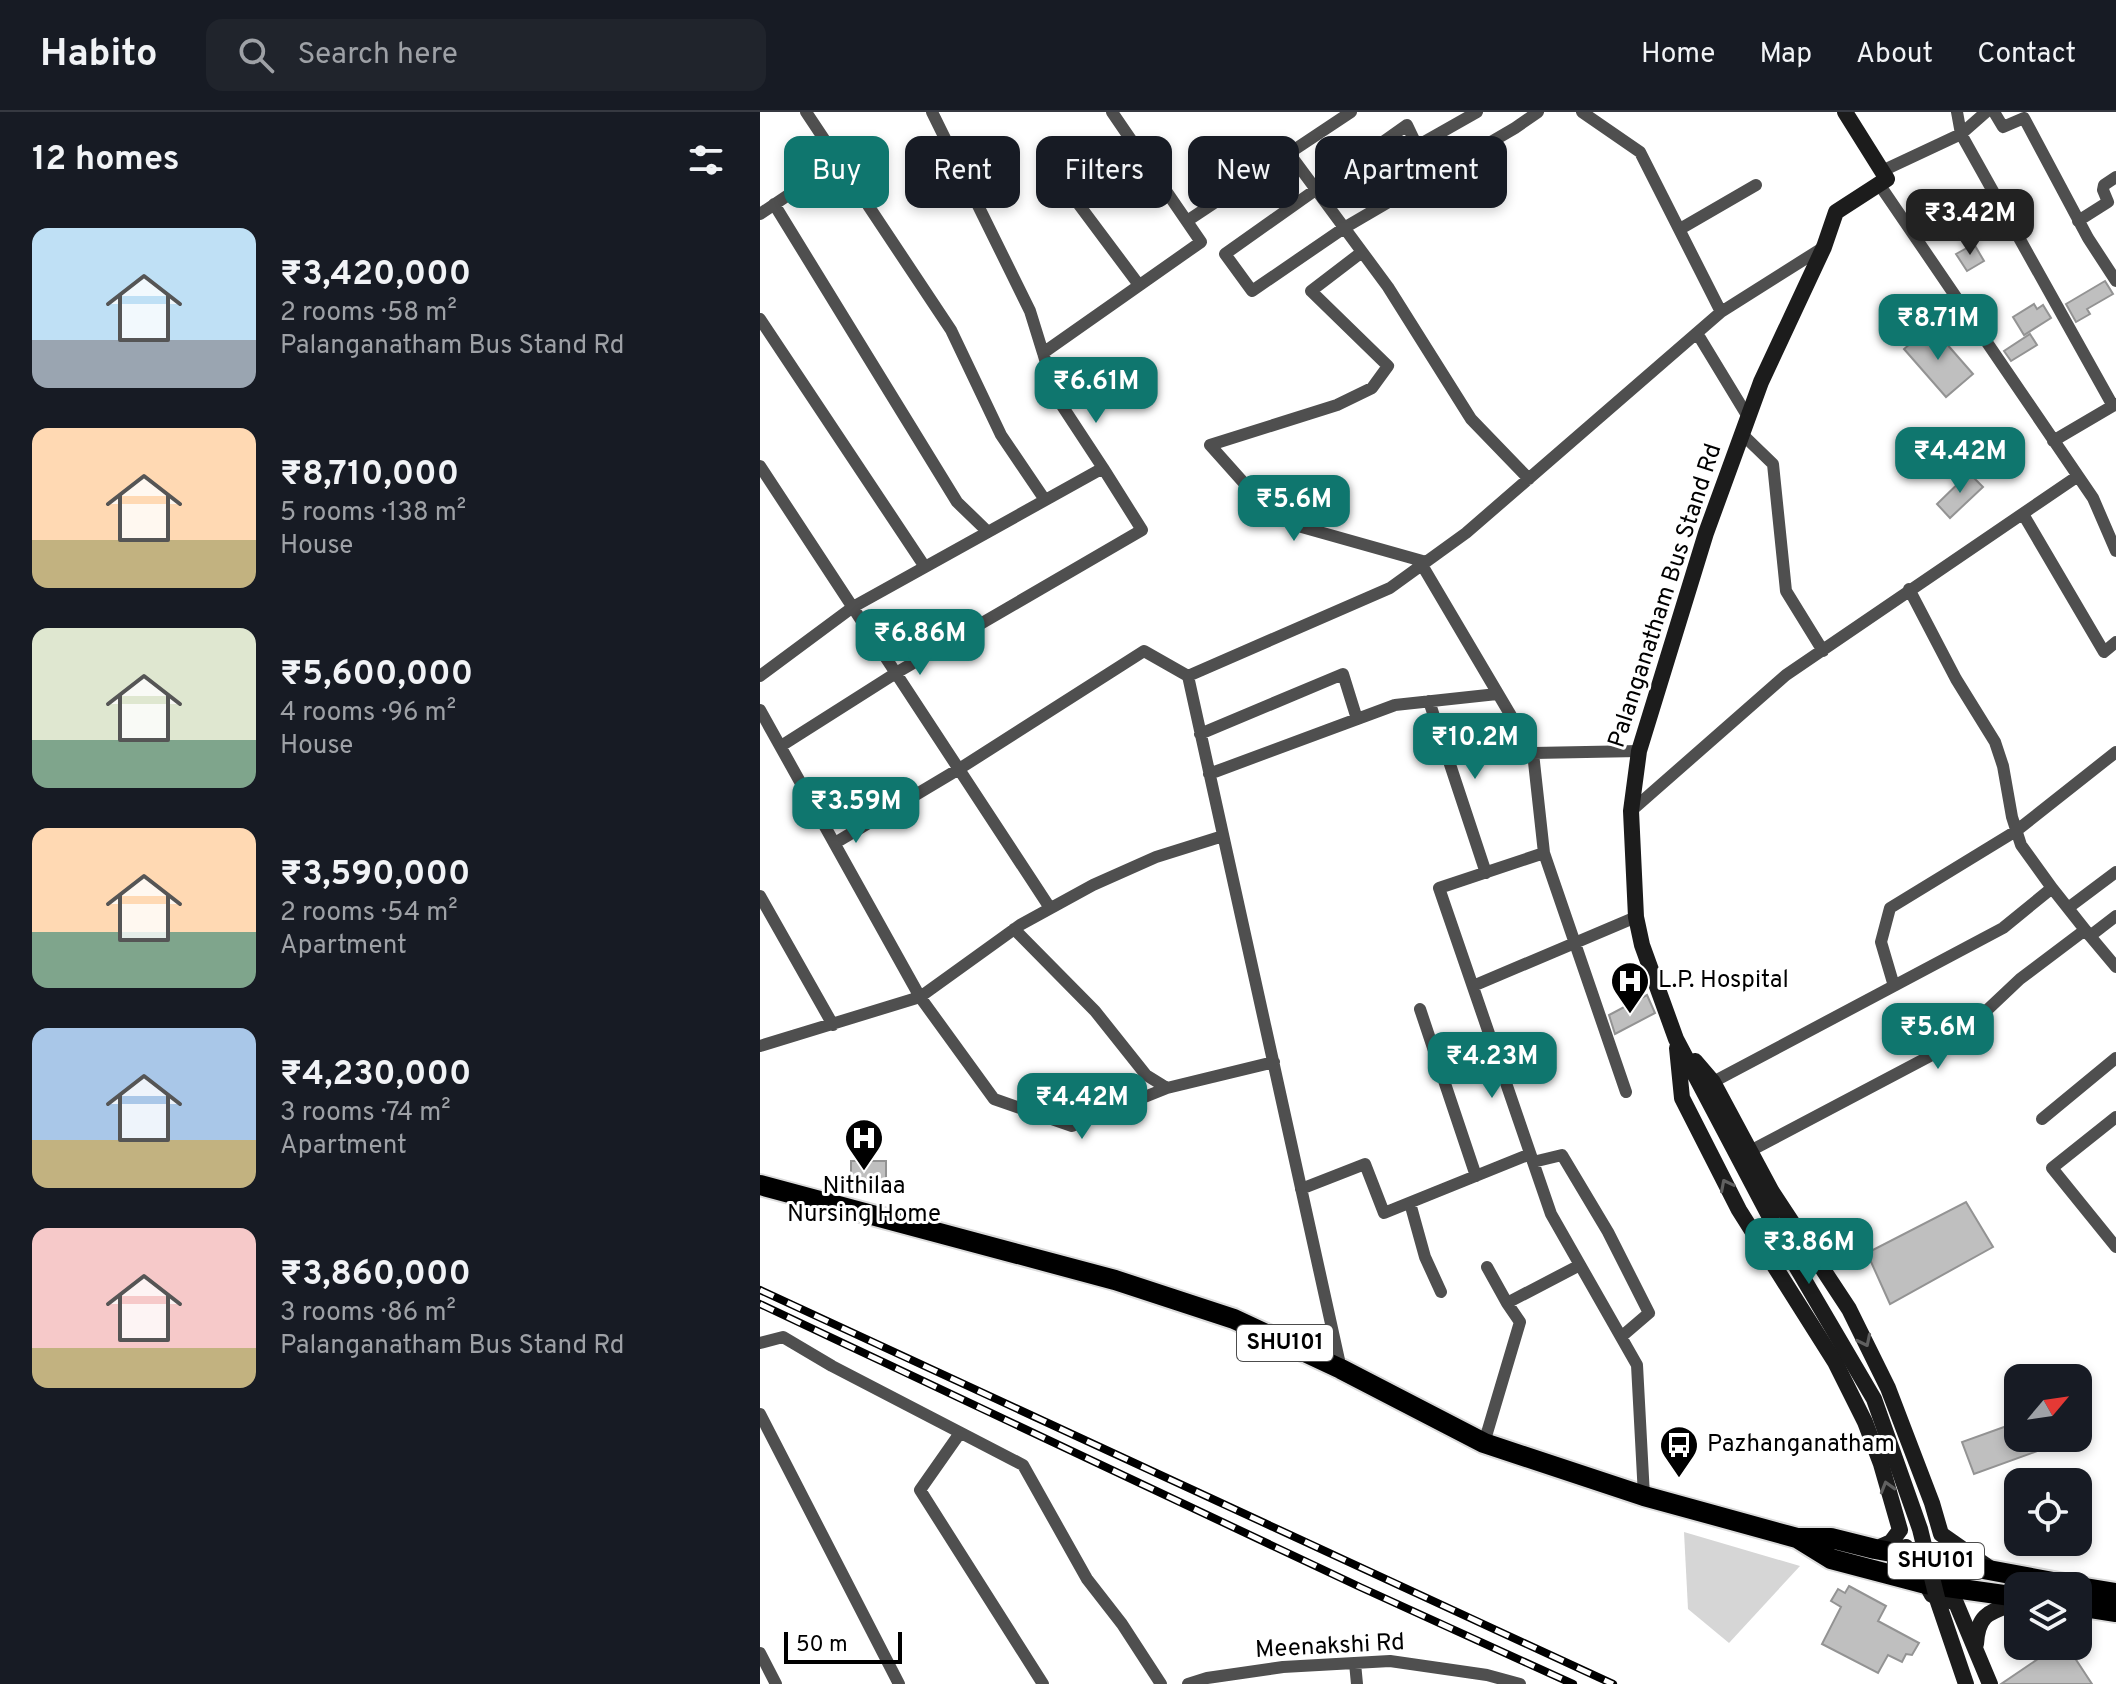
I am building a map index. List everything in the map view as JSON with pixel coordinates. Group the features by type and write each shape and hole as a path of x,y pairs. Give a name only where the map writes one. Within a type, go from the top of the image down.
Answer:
{"main road":[{"name":"SHU101","path":"760,1185 1115,1280 1234,1319 1341,1369 1484,1443 1644,1496 1797,1538 1831,1538 2004,1573"},
{"name":"SHU101","path":"1797,1538 1831,1559 1926,1584 2004,1598"},
{"name":"SHU101","path":"2092,1589 2116,1593"},
{"path":"2092,1608 2116,1612"}],"street":[{"path":"806,112 822,136"},
{"path":"1043,353 1201,242 1112,112"},
{"path":"1299,146 1351,112"},
{"path":"1435,136 1477,112"},
{"path":"1315,190 1225,254 1252,291 1344,228 1538,112"},
{"path":"1582,112 1640,152 1721,312"},
{"path":"1845,112 1880,178 2093,498 2116,551"},
{"path":"1957,112 1961,134 2114,405 2053,441"},
{"path":"1880,178 1961,134 1986,112"},
{"path":"1994,112 2003,127 2024,118 2078,221 2116,281"},
{"path":"781,746 896,673 1142,530 1057,398 1030,311 934,113"},
{"path":"1391,136 1407,125 1412,136"},
{"path":"1299,166 1315,188"},
{"path":"2078,221 2108,202 2104,185 2116,177"},
{"name":"Palanganatham Bus Stand Rd","path":"1880,178 1836,212 1824,247 1761,382 1706,533 1639,751 1631,811 1636,917 1642,945 1676,1039 1793,1261 1874,1399 1920,1529 1938,1602 1966,1684"},
{"path":"1680,229 1756,185"},
{"path":"760,214 784,197"},
{"path":"774,204 957,502 988,532"},
{"path":"870,208 951,330 1001,435 1045,500"},
{"path":"1081,208 1139,285"},
{"path":"1187,221 1206,208"},
{"path":"1330,208 1388,287 1471,419 1529,479"},
{"path":"1188,676 1390,588 1466,533 1721,312 1824,247"},
{"path":"1362,252 1311,291 1388,366 1372,388 1337,405 1210,445 1260,501 1291,524 1424,564 1533,753 1544,853 1626,1092"},
{"path":"760,319 925,567"},
{"path":"1697,333 1745,426 1773,464 1786,591 1823,651"},
{"path":"760,466 1050,908"},
{"path":"760,676 853,607 1103,468"},
{"path":"1631,811 1786,675 2078,476"},
{"path":"2023,514 2104,652 2116,642"},
{"path":"1909,589 1956,679 1995,742 2021,845 2116,967"},
{"path":"835,843 959,769 1144,651 1188,676 1341,1369"},
{"path":"1200,734 1343,674 1357,719"},
{"path":"1209,774 1395,705 1497,694"},
{"path":"1429,701 1486,873"},
{"path":"760,710 920,997 994,1099 1072,1126 1167,1088 1274,1062"},
{"path":"1533,753 1639,751"},
{"path":"1894,986 1881,942 1890,908 2016,831 2116,752"},
{"path":"760,1046 920,997 1014,929 1093,885 1156,857 1223,836"},
{"path":"1544,853 1439,888 1551,1214 1637,1365 1644,1496"},
{"path":"2068,908 2116,872"},
{"path":"1713,1082 2003,928 2052,888"},
{"path":"760,896 833,1025"},
{"path":"1750,1151 1949,1046 2020,979 2116,916"},
{"path":"1473,986 1636,917"},
{"path":"1014,929 1095,1011 1146,1075 1167,1088"},
{"path":"1420,1009 1476,1176"},
{"path":"1676,1039 1713,1082 1772,1192 1849,1309 1888,1388 1941,1534 1994,1571"},
{"path":"1676,1039 1682,1098 1739,1210 1835,1362 1865,1422 1909,1556 1932,1595 1956,1603 1990,1684"},
{"path":"2042,1119 2116,1058"},
{"path":"2116,1117 2052,1168 2116,1247"},
{"path":"1301,1189 1365,1164 1384,1213 1476,1176 1531,1158 1562,1155 1608,1232 1649,1313 1621,1337"},
{"path":"1410,1203 1425,1257 1441,1292"},
{"path":"1507,1303 1580,1265"},
{"path":"1484,1443 1520,1322 1487,1267"},
{"path":"760,1343 783,1337 832,1366 1023,1465 1087,1579 1122,1624 1161,1684"},
{"path":"760,1414 899,1684"},
{"path":"960,1433 920,1490 1043,1684"},
{"path":"1875,1549 1891,1542 1900,1530"},
{"path":"1976,1647 1977,1626 1982,1618 2004,1607"},
{"path":"760,1653 776,1684"},
{"name":"Meenakshi Rd","path":"1188,1684 1207,1678 1283,1667 1390,1661 1487,1675 1520,1684"},
{"path":"1355,1663 1357,1684"}],"shaded area":[{"path":"1684,1532 1800,1566 1729,1643 1688,1609"}],"building":[{"path":"1974,244 1984,261 1967,271 1956,254"},
{"path":"2105,281 2113,294 2087,309 2090,314 2076,322 2066,304"},
{"path":"2034,304 2037,309 2043,305 2051,318 2024,335 2013,317"},
{"path":"1931,326 1973,374 1946,397 1904,349"},
{"path":"2030,334 2037,345 2011,361 2004,351"},
{"path":"1969,473 1983,487 1950,518 1937,504"},
{"path":"1647,995 1655,1013 1615,1034 1609,1015"},
{"path":"851,1161 886,1161 886,1183 851,1183"},
{"path":"1966,1202 1993,1247 1890,1304 1867,1253"},
{"path":"2004,1427 2004,1452 2035,1452 1974,1474 1962,1442"},
{"path":"1849,1586 1886,1606 1878,1621 1919,1643 1912,1655 1906,1654 1902,1662 1888,1655 1878,1673 1822,1644 1841,1607 1831,1601 1838,1589 1845,1593"},
{"path":"2036,1660 2076,1660 2092,1684 2001,1684"}],"railway":[{"path":"760,1290 1613,1684"},
{"path":"760,1304 1573,1684"}],"place":[{"name":"L.P. Hospital","path":"1630,1015"},
{"name":"Nithilaa Nursing Home","path":"864,1172"},
{"name":"Pazhanganatham","path":"1679,1479"}]}
